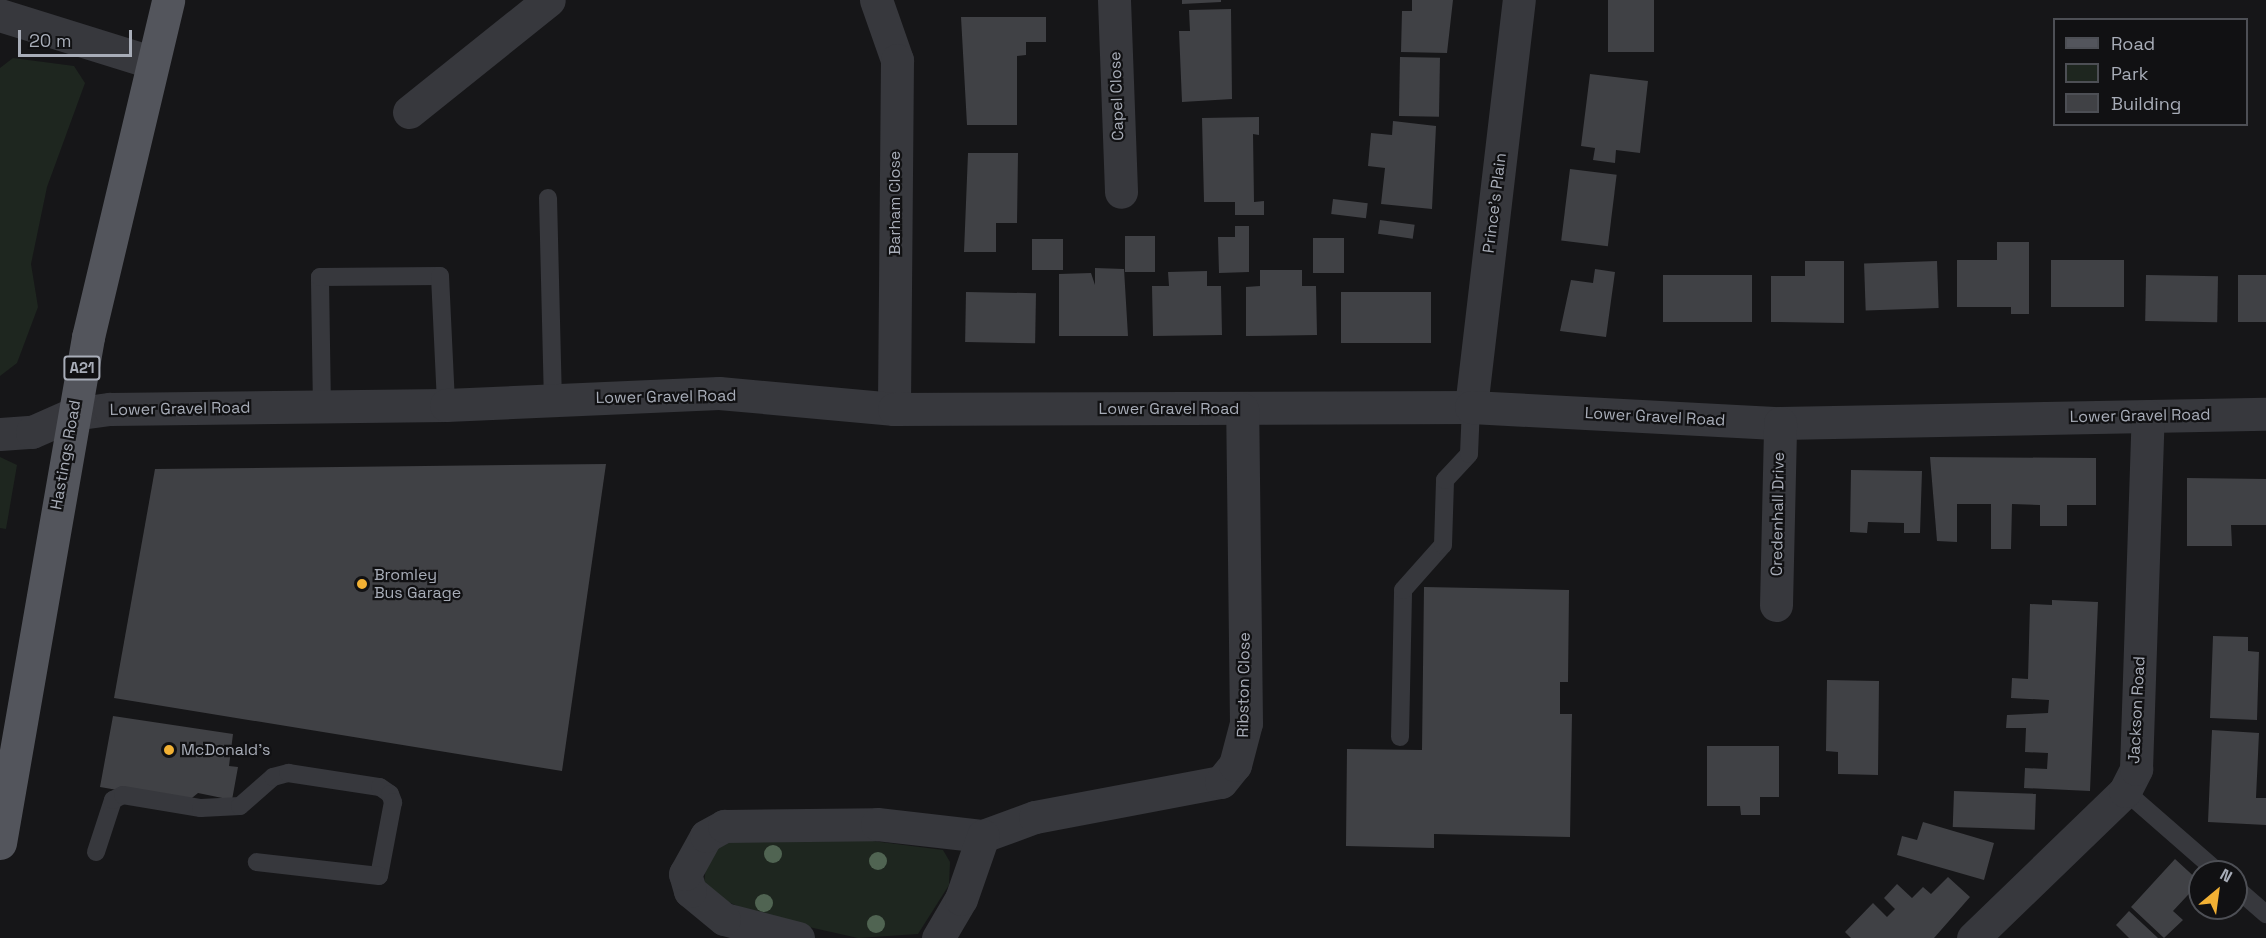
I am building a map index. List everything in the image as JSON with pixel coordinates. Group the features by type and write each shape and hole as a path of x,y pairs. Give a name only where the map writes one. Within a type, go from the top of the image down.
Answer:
{"main road":[{"name":"Hastings Road","path":"0,843 73,414 151,62 168,0"}],"street":[{"path":"410,112 549,0"},
{"name":"Barham Close","path":"876,0 897,60 894,409"},
{"name":"Capel Close","path":"1114,0 1120,192"},
{"name":"Prince's Plain","path":"1471,407 1519,0"},
{"path":"0,15 151,62"},
{"name":"Lower Gravel Road","path":"0,434 32,432 73,414 110,409 446,405 553,398 719,393 894,409 1471,407 1780,423 2266,414"},
{"name":"Ribston Close","path":"798,938 724,919 690,891 685,874 706,836 724,826 877,824 983,836 1035,817 1221,782 1235,765 1246,723 1242,409"},
{"name":"Jackson Road","path":"1973,938 2125,791 2136,769 2148,416"},
{"name":"Credenhall Drive","path":"1776,605 1780,423"},
{"path":"938,938 961,898 983,836"}],"lane":[{"path":"548,198 553,398"},
{"path":"322,408 320,277 440,276 446,405"},
{"path":"1401,737 1403,590 1443,545 1445,480 1469,454 1471,407"},
{"path":"96,852 113,800 123,795 201,808 240,806 273,777 288,773 380,787 390,794 393,802 379,876 257,862"},
{"path":"2125,791 2204,860"},
{"path":"2248,898 2266,914"}],"green space":[{"path":"13,58 74,66 85,83 47,187 31,264 38,307 17,363 0,376 0,68"},
{"path":"0,457 17,465 6,529 0,528"},
{"path":"857,839 943,850 950,862 949,885 918,934 858,938 760,916 717,897 704,884 707,855 726,842"}],"building":[{"path":"1182,0 1221,0 1221,2 1182,4"},
{"path":"1412,0 1453,0 1447,53 1401,52 1402,11 1412,11"},
{"path":"1608,0 1654,0 1654,52 1608,52"},
{"path":"1231,9 1232,99 1182,102 1179,31 1190,31 1189,10"},
{"path":"961,17 1046,17 1046,42 1026,42 1026,55 1017,56 1017,125 967,125"},
{"path":"1400,57 1440,58 1439,117 1399,116"},
{"path":"1590,74 1648,81 1640,153 1616,150 1615,163 1593,160 1595,148 1581,146"},
{"path":"1259,117 1259,135 1253,134 1254,202 1264,201 1264,215 1235,215 1235,202 1204,202 1202,118"},
{"path":"1393,121 1436,126 1432,209 1381,204 1385,168 1368,166 1371,133 1392,135"},
{"path":"968,153 1018,153 1017,223 996,223 996,252 964,252"},
{"path":"1570,169 1617,175 1608,246 1561,240"},
{"path":"1333,199 1368,203 1366,218 1331,214"},
{"path":"1380,220 1415,225 1413,239 1378,234"},
{"path":"1235,226 1249,226 1249,272 1219,273 1218,237 1235,237"},
{"path":"1125,236 1155,236 1155,272 1125,272"},
{"path":"1313,238 1344,238 1344,273 1313,273"},
{"path":"1032,239 1063,239 1063,270 1032,270"},
{"path":"1997,242 2029,242 2029,314 2011,314 2011,307 1957,307 1957,260 1997,260"},
{"path":"2051,260 2124,260 2124,307 2051,307"},
{"path":"1805,261 1844,261 1844,323 1771,322 1771,276 1805,276"},
{"path":"1937,261 1939,308 1866,311 1864,264"},
{"path":"1095,268 1124,269 1128,336 1059,336 1059,274 1091,273 1095,285"},
{"path":"1595,269 1615,272 1606,337 1560,331 1571,280 1593,283"},
{"path":"1260,270 1302,270 1302,286 1316,286 1317,335 1246,336 1246,287 1260,286"},
{"path":"1207,271 1207,286 1221,286 1222,335 1153,336 1152,286 1169,286 1168,272"},
{"path":"1663,275 1752,275 1752,322 1663,322"},
{"path":"2146,275 2218,276 2217,322 2145,321"},
{"path":"2238,275 2266,275 2266,322 2238,322"},
{"path":"966,292 1036,293 1035,343 965,342"},
{"path":"1341,292 1431,292 1431,343 1341,343"},
{"path":"1930,457 2096,458 2096,505 2067,505 2067,526 2040,526 2040,505 2012,504 2011,549 1991,549 1991,504 1957,504 1957,542 1937,541"},
{"name":"Bromley Bus Garage","path":"606,464 562,771 114,698 155,469"},
{"path":"1851,470 1922,471 1920,533 1904,533 1904,523 1868,522 1867,533 1850,532"},
{"path":"2187,478 2266,479 2266,525 2231,525 2232,546 2187,546"},
{"path":"1424,587 1569,590 1568,682 1560,682 1560,714 1572,714 1570,837 1434,834 1434,848 1346,846 1347,749 1422,750"},
{"path":"2052,600 2098,602 2090,791 2024,788 2025,768 2047,769 2048,753 2025,752 2026,728 2006,728 2007,715 2048,713 2049,700 2011,698 2012,678 2028,679 2030,604 2052,605"},
{"path":"2213,636 2248,637 2248,651 2259,652 2257,720 2210,718"},
{"path":"1827,680 1879,681 1878,775 1838,774 1838,752 1826,751"},
{"name":"McDonald's","path":"113,716 233,734 229,766 238,767 232,800 198,793 187,802 100,787"},
{"path":"2212,730 2259,733 2256,798 2266,798 2266,825 2208,822"},
{"path":"1707,746 1779,746 1779,797 1760,797 1760,815 1741,815 1740,806 1707,806"},
{"path":"1954,791 2036,794 2035,830 1953,827"},
{"path":"1923,822 1994,843 1984,880 1897,855 1902,836 1917,840"},
{"path":"2175,859 2188,871 2188,895 2173,911 2183,920 2164,938 2131,907"},
{"path":"1948,877 1970,897 1934,938 1851,938 1845,932 1873,903 1887,917 1895,909 1884,898 1897,884 1912,898 1923,887 1931,894"},
{"path":"2129,911 2158,938 2129,938 2116,925"}],"place":[{"name":"Bromley Bus Garage","path":"362,584"},
{"name":"McDonald's","path":"169,750"}]}
